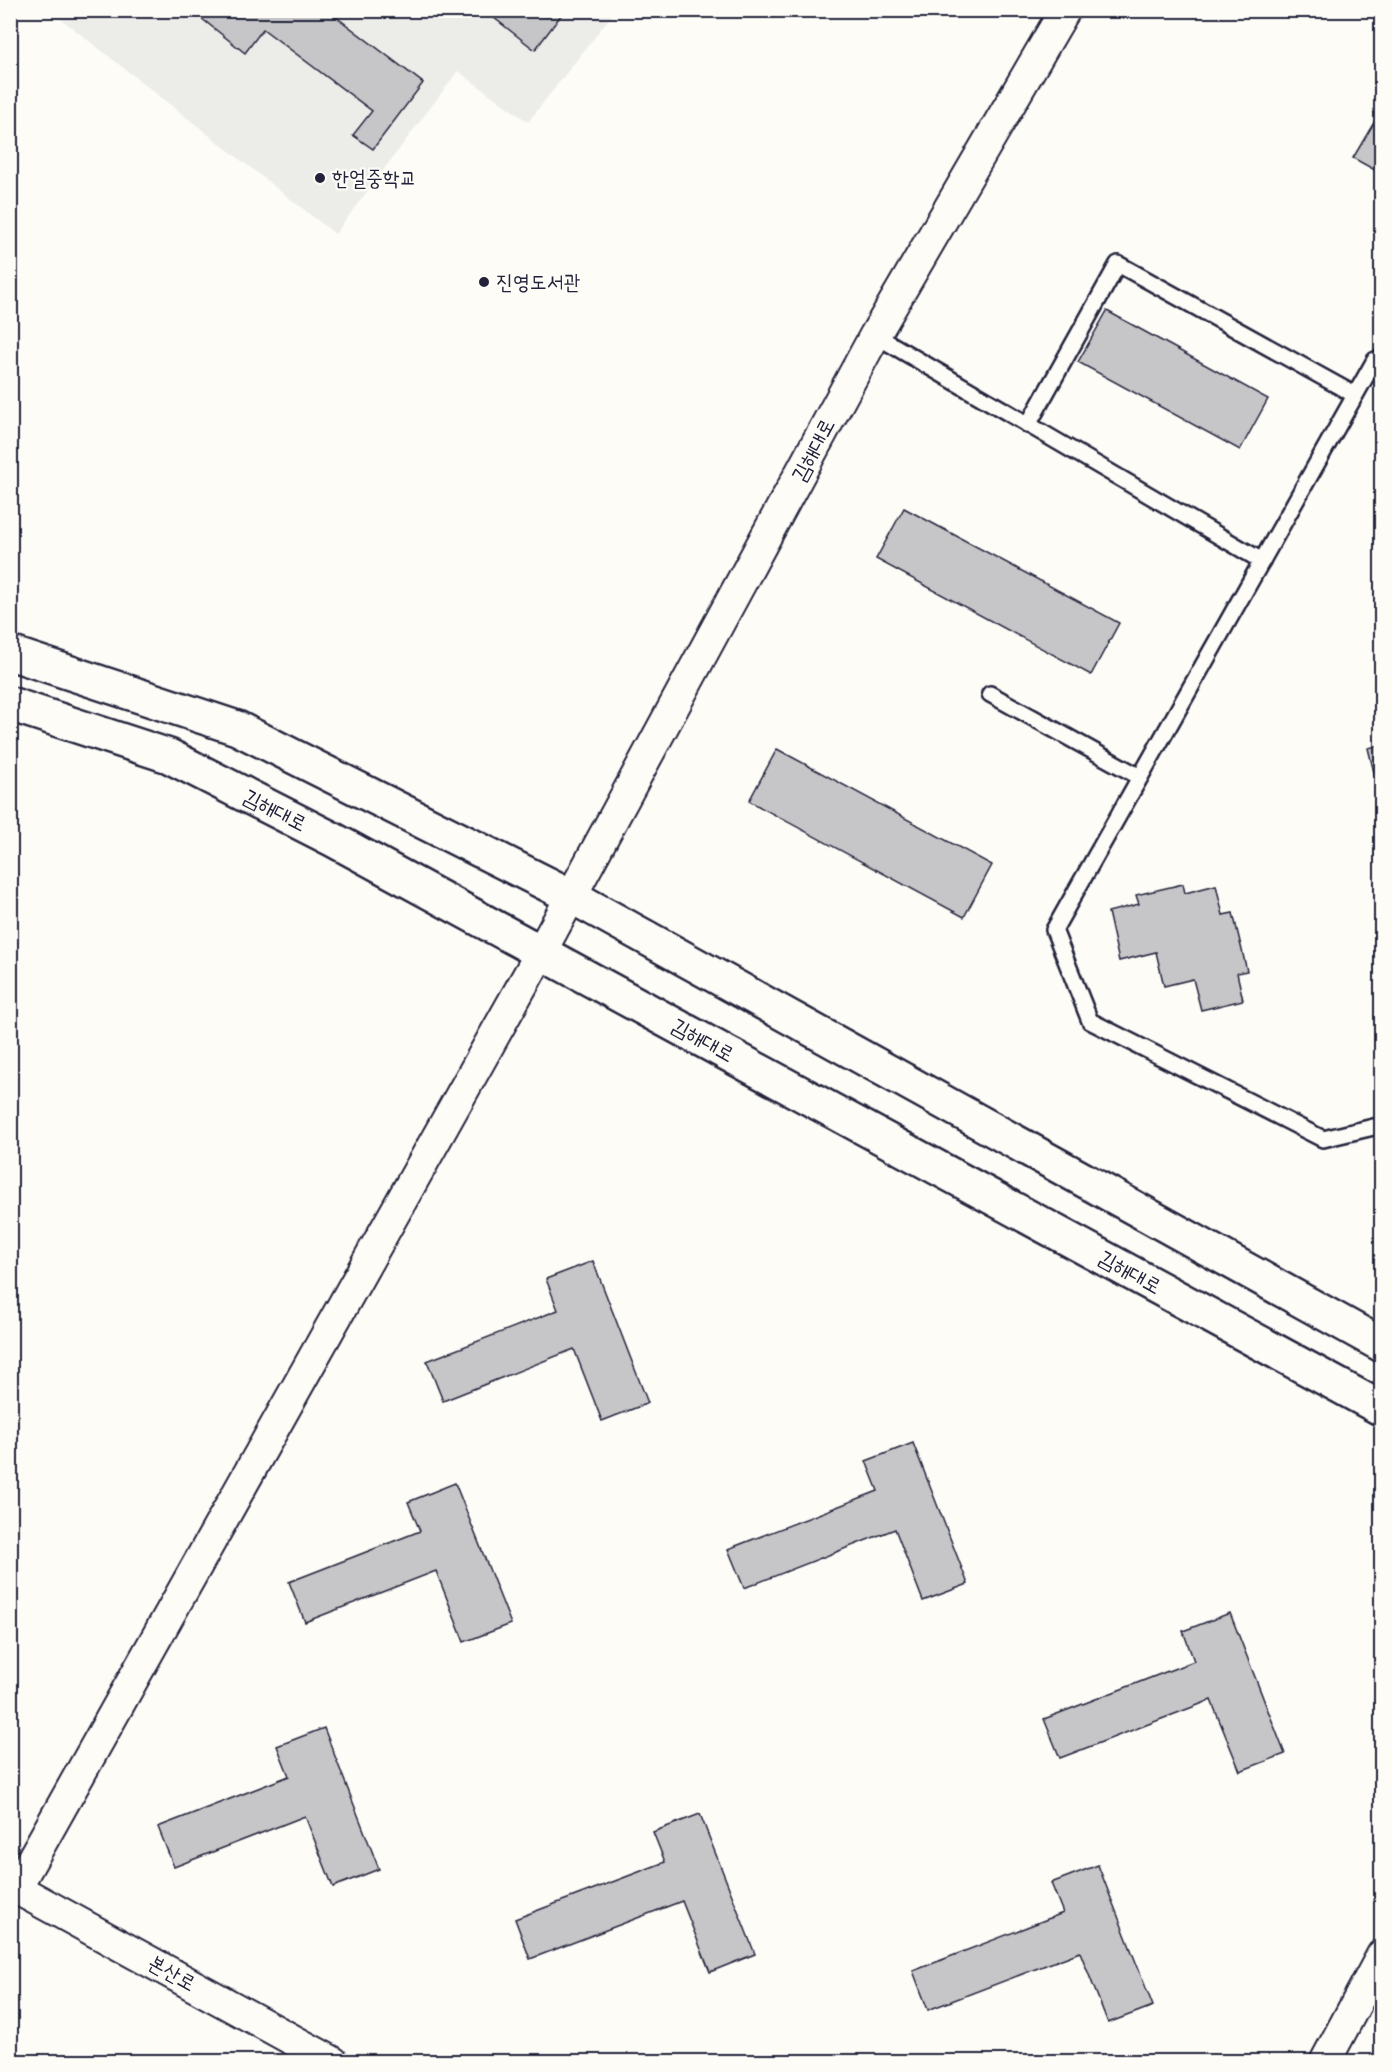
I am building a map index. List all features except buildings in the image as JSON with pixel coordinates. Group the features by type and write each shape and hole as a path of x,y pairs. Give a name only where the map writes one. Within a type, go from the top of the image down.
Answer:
{"main road":[{"path":"10,653 237,728 571,896 1382,1345"},
{"name":"김해대로","path":"10,704 169,756 332,839 1382,1409"}],"street":[{"name":"김해대로","path":"13,1886 541,952 875,335 1065,10"},
{"name":"본산로","path":"13,1886 333,2061"},
{"path":"1324,2061 1380,1963"}],"lane":[{"path":"1028,425 1118,264 1355,395"},
{"path":"875,335 1262,561"},
{"path":"1382,358 1375,360 1054,930 1090,1021 1323,1140 1382,1125"},
{"path":"990,694 1140,777"}],"shaded area":[{"name":"한얼중학교","path":"51,11 615,11 528,122 458,71 335,234"}],"place":[{"name":"한얼중학교","path":"320,178"},
{"name":"진영도서관","path":"484,282"}]}
